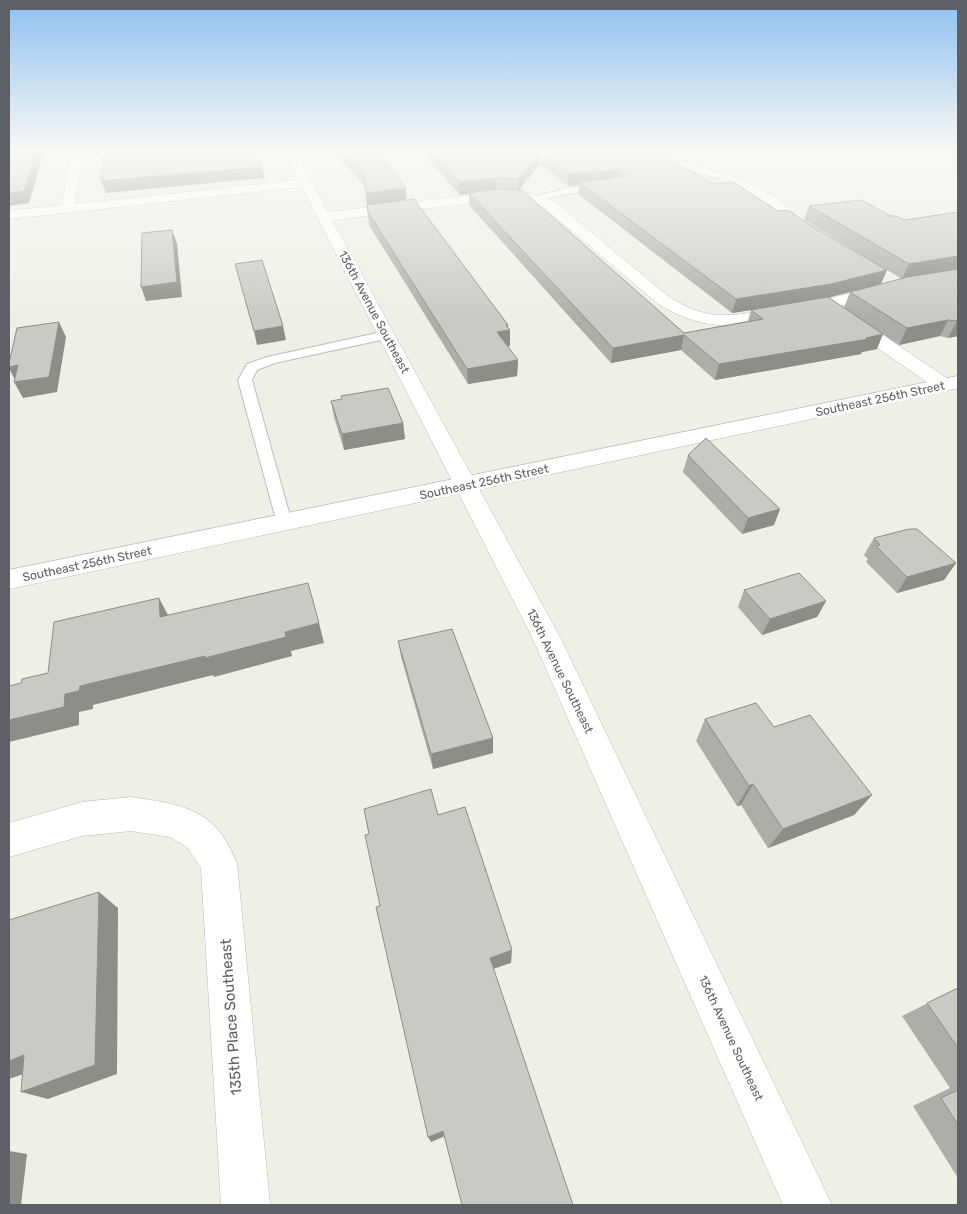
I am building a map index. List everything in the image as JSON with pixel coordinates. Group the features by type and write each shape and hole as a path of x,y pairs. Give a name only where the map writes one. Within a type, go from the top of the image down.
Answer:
{"street":[{"path":"9,215 91,206"},
{"name":"136th Avenue Southeast","path":"318,206 546,637 808,1205"},
{"path":"324,217 417,206"},
{"path":"551,206 663,300 678,310 717,320 735,320 826,305 900,286 958,276"},
{"path":"777,206 795,223 818,238"},
{"path":"884,276 900,286"},
{"path":"826,305 951,384"},
{"name":"Southeast 256th Street","path":"9,580 951,384"},
{"name":"135th Place Southeast","path":"9,840 82,819 131,814 176,821 200,835 219,863 246,1205"}],"lane":[{"path":"284,523 247,390 245,380 248,374 252,367 271,360 386,335"}],"building":[{"path":"367,206 419,206 508,325 506,325 510,330 497,332 518,360 467,369 368,212"},
{"path":"481,206 540,206 684,333 763,319 751,310 828,297 883,334 866,338 868,339 719,364 684,335 613,348"},
{"path":"611,206 770,206 778,211 788,210 808,224 887,270 831,284 736,299"},
{"path":"809,206 872,206 891,216 905,220 958,212 958,256 909,264"},
{"path":"172,230 177,282 141,287 142,233"},
{"path":"262,260 283,326 254,331 235,264"},
{"path":"958,269 958,321 948,320 907,328 850,292 908,277"},
{"path":"59,322 49,377 14,382 18,365 9,367 9,363 17,328"},
{"path":"388,388 403,423 342,434 331,401 342,399 341,396"},
{"path":"706,438 780,509 748,518 688,455"},
{"path":"909,529 917,529 956,563 907,577 876,546 880,545 874,538"},
{"path":"799,573 826,601 770,619 744,590"},
{"path":"308,583 319,623 285,632 286,637 205,658 205,656 80,686 79,691 65,694 64,707 9,720 9,686 21,683 22,679 48,673 54,622 159,598 160,617"},
{"path":"452,629 493,738 431,754 398,641"},
{"path":"756,703 774,727 810,715 872,795 783,829 753,784 749,786 705,719"},
{"path":"431,789 438,815 465,807 512,950 490,958 573,1205 462,1205 443,1131 428,1137 376,907 380,906 365,835 369,834 364,809"},
{"path":"99,892 95,1065 21,1092 24,1055 9,1061 9,920"},
{"path":"958,988 958,1048 927,1003"},
{"path":"958,1090 958,1125 941,1098"}]}
